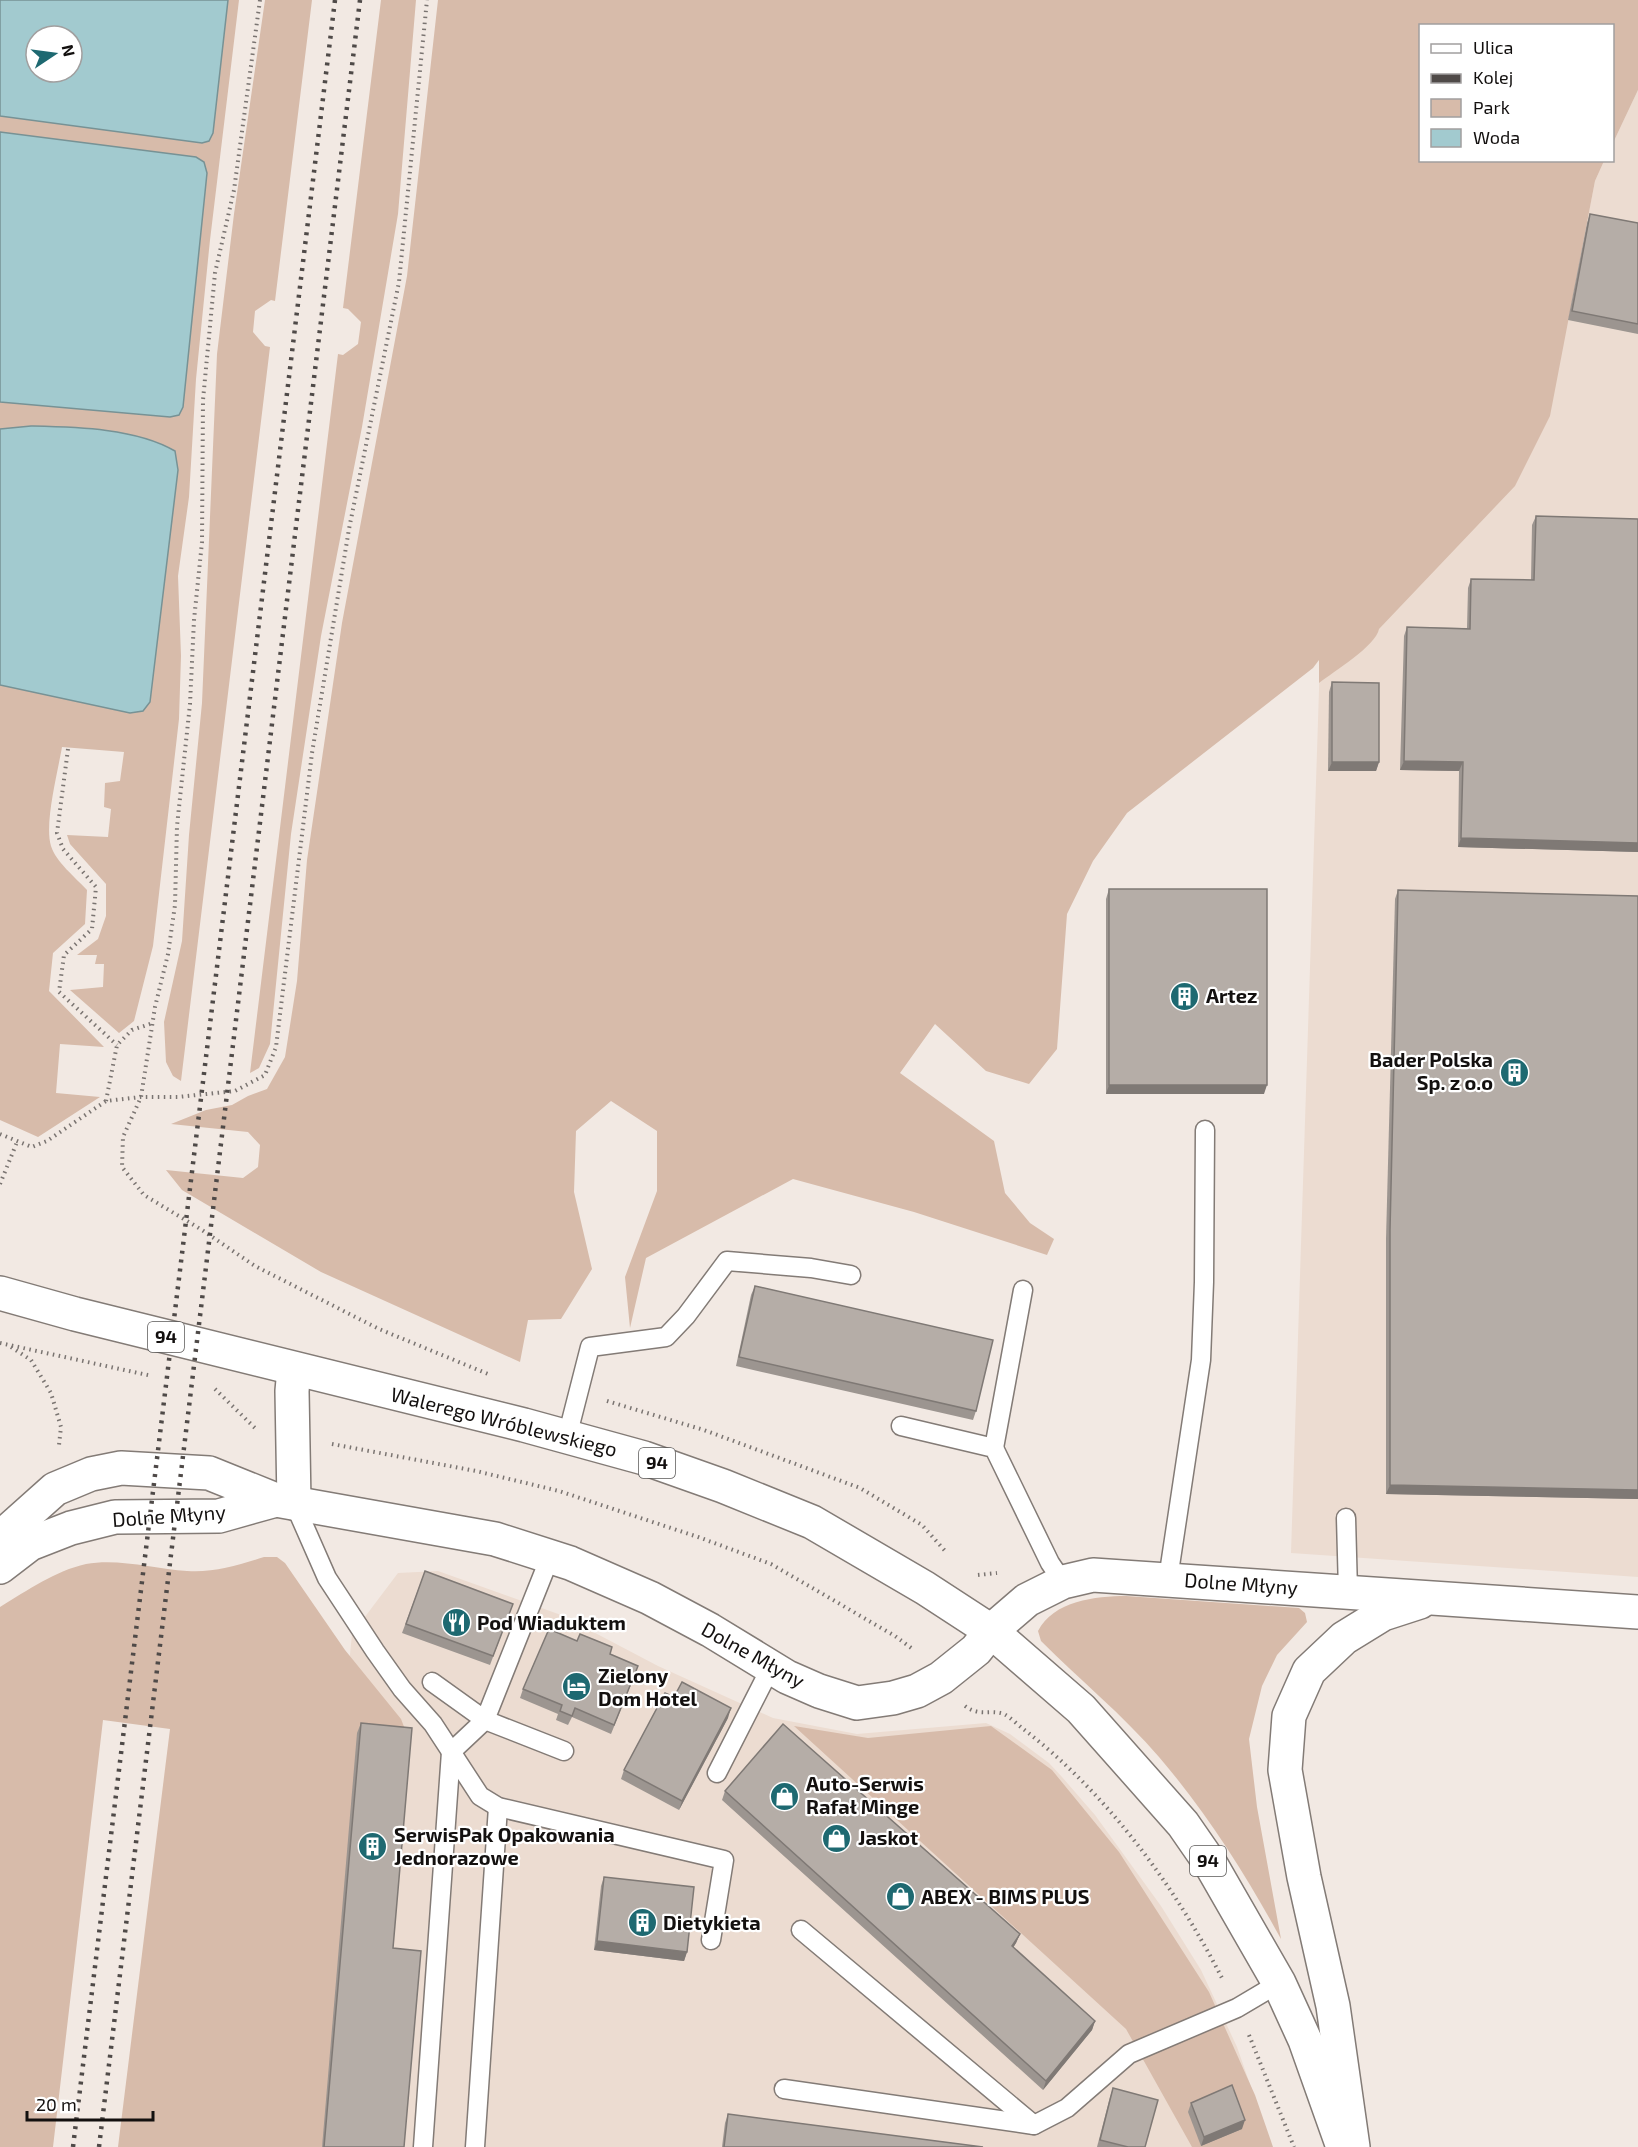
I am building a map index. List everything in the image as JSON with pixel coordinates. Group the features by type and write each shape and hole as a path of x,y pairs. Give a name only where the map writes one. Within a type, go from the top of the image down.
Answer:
{"street":[{"name":"Walerego Wróblewskiego","path":"0,1293 644,1458 723,1486 812,1522 915,1581 991,1631 1081,1709 1183,1824 1210,1863 1279,1983 1305,2040 1343,2147"},
{"path":"285,1502 294,1369"},
{"name":"Dolne Młyny","path":"0,1539 55,1489 91,1474 121,1468 209,1473 285,1502 495,1539 550,1557 606,1578 650,1598 710,1630 787,1677 819,1691 857,1703 917,1692 941,1678 976,1650 991,1631 1027,1600 1063,1582 1093,1575 1638,1612"},
{"name":"Dolne Młyny","path":"0,1567 30,1544 72,1528 115,1517 219,1516 285,1502"},
{"path":"1353,2147 1333,2006 1304,1877 1285,1770 1289,1716 1309,1671 1344,1638 1383,1614 1431,1599"}],"lane":[{"path":"1168,1579 1201,1360 1205,1130"},
{"path":"567,1437 590,1347 666,1337 686,1316 727,1262 811,1268 851,1275"},
{"path":"1023,1290 994,1448 1045,1553 1063,1582"},
{"path":"901,1426 994,1448"},
{"path":"285,1502 327,1578 395,1679 433,1724 480,1796 498,1807 724,1860 711,1940"},
{"path":"1346,1518 1348,1592"},
{"path":"423,2147 451,1752 485,1720 550,1557"},
{"path":"717,1773 771,1667"},
{"path":"432,1682 485,1720 564,1751"},
{"path":"475,2147 498,1807"},
{"path":"801,1930 1034,2125"},
{"path":"784,2090 1034,2125 1067,2108 1129,2054 1237,2008 1279,1983"}],"path":[{"path":"260,0 234,190 215,273 203,400 202,542 194,620 190,704 177,826 175,905 141,1096 123,1137 122,1167 144,1195 255,1266 379,1329 496,1377"},
{"path":"0,1134 32,1147 47,1141 106,1101 141,1096 178,1097 235,1091 265,1075 276,1047 312,753 349,529 399,282 427,0"},
{"path":"68,749 57,833 63,849 96,887 92,929 64,955 59,992 117,1046"},
{"path":"106,1101 117,1046 132,1030 153,1023"},
{"path":"0,1184 17,1142"},
{"path":"0,1343 157,1377"},
{"path":"8,1345 31,1360 51,1393 61,1426 59,1446"},
{"path":"214,1389 249,1423 262,1430"},
{"path":"578,1392 704,1430 860,1488 922,1525 947,1553"},
{"path":"329,1443 476,1470 559,1491 698,1537 771,1564 895,1636 916,1652"},
{"path":"970,1576 996,1573 1018,1566 1045,1553"},
{"path":"958,1700 974,1712 1004,1714 1058,1756 1111,1811 1160,1875 1213,1961 1237,2008 1294,2147"}],"shaded area":[{"path":"1638,90 1638,1577 1291,1553 1320,659 1544,409 1568,320 1595,181 1604,162 1614,162 1614,141"},
{"path":"438,1571 561,1615 658,1666 773,1718 857,1734 986,1723 1010,1734 1049,1763 1062,1777 1095,1815 1161,1906 1201,1970 1237,2047 1272,2147 302,2147 352,1634 398,1573"}],"green space":[{"path":"0,0 239,0 210,240 196,379 189,497 178,576 181,656 179,719 153,946 134,1021 119,1033 70,990 103,987 104,964 95,964 97,955 77,955 98,939 106,916 106,884 70,844 67,835 108,837 111,809 104,807 105,783 120,781 124,752 62,747 50,811 49,836 57,858 87,890 85,924 53,953 49,991 104,1047 60,1044 56,1093 100,1097 38,1137 0,1120"},
{"path":"265,0 312,0 275,301 271,300 255,311 253,332 265,346 270,347 181,1081 173,1076 166,1062 164,1022 182,941 189,835 202,703 217,354 234,214"},
{"path":"381,0 416,0 398,214 362,427 321,636 291,834 270,1044 259,1068 250,1073 338,354 343,355 358,344 361,322 348,309 343,308"},
{"path":"438,0 1638,0 1638,90 1614,141 1614,24 1419,24 1419,162 1604,162 1595,181 1550,416 1515,486 1379,629 1376,636 1362,651 1319,683 1319,660 1313,668 1127,813 1093,861 1067,914 1057,1049 1029,1084 986,1071 935,1024 900,1073 994,1141 1005,1193 1030,1223 1054,1239 1047,1255 914,1212 793,1179 646,1258 630,1328 625,1277 657,1191 657,1131 611,1101 576,1131 574,1192 592,1269 561,1319 528,1320 520,1362 321,1272 182,1190 166,1170 243,1178 258,1167 260,1145 248,1132 171,1124 206,1110 232,1105 267,1089 285,1057 297,981 307,860 342,623 407,276"},
{"path":"264,1557 277,1557 285,1563 345,1650 401,1719 408,1737 322,2147 118,2147 170,1729 103,1720 53,2147 0,2147 0,1607 53,1576 86,1564 111,1562 175,1570 206,1571"},
{"path":"1126,1596 1299,1608 1305,1613 1307,1622 1277,1655 1262,1686 1249,1739 1257,1807 1281,1939 1225,1845 1177,1778 1131,1727 1041,1641 1038,1631 1045,1621 1065,1607 1089,1599"},
{"path":"794,1726 868,1738 991,1726 1052,1770 1119,1852 1209,1992 1255,2095 1273,2147 1192,2147 1126,2029"}],"water":[{"path":"0,0 228,0 213,133 209,141 202,143 0,116"},
{"path":"0,132 196,157 204,162 207,173 183,407 179,415 170,417 0,402"},
{"path":"31,426 86,428 124,433 159,443 175,451 178,470 150,702 143,711 130,713 0,685 0,429"}],"building":[{"path":"1590,214 1638,223 1638,324 1572,311"},
{"path":"1536,516 1638,519 1638,843 1461,838 1463,762 1404,761 1407,627 1470,629 1471,579 1534,580"},
{"path":"1332,682 1379,683 1379,762 1332,762"},
{"name":"Artez","path":"1109,889 1267,889 1267,1085 1109,1085"},
{"path":"1398,890 1638,896 1638,1490 1390,1485 1390,1230"},
{"path":"755,1286 993,1340 976,1411 739,1357"},
{"name":"Pod Wiaduktem","path":"425,1571 513,1604 493,1656 406,1624"},
{"name":"Zielony Dom Hotel","path":"549,1629 577,1641 580,1634 612,1647 610,1654 638,1666 614,1725 575,1708 572,1716 560,1711 562,1705 523,1689"},
{"path":"682,1682 731,1708 682,1801 624,1770 665,1693 674,1697"},
{"name":"SerwisPak Opakowania Jednorazowe","path":"361,1723 412,1728 393,1948 421,1951 404,2147 324,2147"},
{"path":"783,1724 1020,1934 1012,1946 1095,2021 1046,2081 725,1791"},
{"name":"Dietykieta","path":"604,1877 694,1887 687,1952 597,1941"},
{"path":"1232,2085 1245,2120 1204,2137 1191,2103"},
{"path":"1113,2088 1158,2100 1145,2147 1128,2147 1100,2140"},
{"path":"728,2114 983,2147 724,2147"}],"railway":[{"path":"73,2147 335,0"},
{"path":"99,2147 360,0"}],"place":[{"name":"Artez","path":"1185,996"},
{"name":"Bader Polska Sp. z o.o","path":"1514,1072"},
{"name":"Pod Wiaduktem","path":"456,1623"},
{"name":"Zielony Dom Hotel","path":"577,1687"},
{"name":"Auto-Serwis Rafał Minge","path":"785,1796"},
{"name":"Jaskot","path":"837,1838"},
{"name":"SerwisPak Opakowania Jednorazowe","path":"373,1847"},
{"name":"ABEX - BIMS PLUS","path":"900,1897"},
{"name":"Dietykieta","path":"642,1923"}]}
